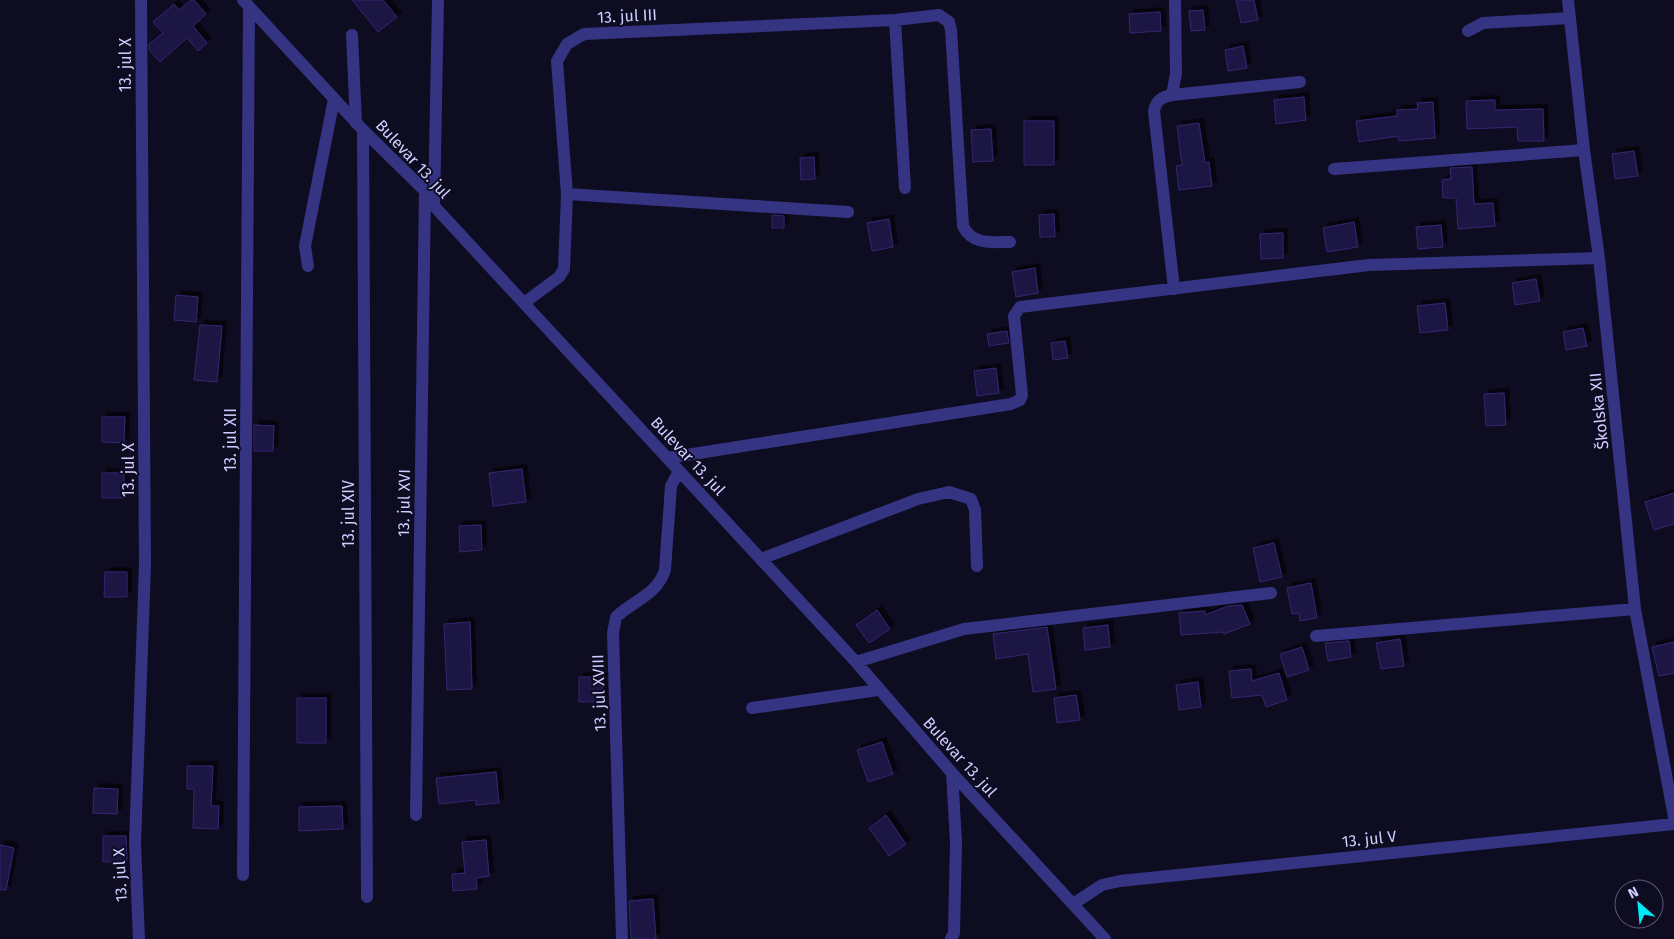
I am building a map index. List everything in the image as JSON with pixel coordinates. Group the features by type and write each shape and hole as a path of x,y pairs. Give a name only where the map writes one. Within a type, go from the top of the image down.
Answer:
{"street":[{"name":"13. jul X","path":"139,939 134,843 145,565 141,0"},
{"path":"434,206 438,0"},
{"path":"1172,95 1176,73 1175,0"},
{"name":"Školska XII","path":"1568,0 1584,150 1599,258 1635,609 1674,817"},
{"name":"Bulevar 13. jul","path":"246,3 359,126 425,191 434,206 856,662 878,690 952,773 1104,939"},
{"name":"13. jul XII","path":"243,875 246,3"},
{"name":"13. jul III","path":"524,303 564,269 568,194 557,61 567,44 584,34 894,20 939,15 949,22 951,30 963,226 967,234 980,242 1010,242"},
{"path":"1468,31 1483,23 1570,18"},
{"path":"894,20 905,188"},
{"name":"13. jul XIV","path":"352,35 359,126 367,897"},
{"path":"1174,289 1154,111 1155,103 1163,96 1300,82"},
{"path":"308,266 306,246 334,99"},
{"path":"1334,168 1584,150"},
{"name":"13. jul XVI","path":"416,815 425,191"},
{"path":"568,194 848,212"},
{"path":"667,458 1011,404 1020,400 1022,395 1014,316 1020,307 1369,265 1599,258"},
{"name":"13. jul XVIII","path":"622,939 613,633 616,617 656,588 661,580 664,570 671,486 679,471"},
{"path":"761,559 918,499 949,492 962,494 971,500 973,505 978,566"},
{"path":"856,662 964,629 1271,593"},
{"path":"1316,636 1635,609"},
{"path":"752,708 878,690"},
{"path":"951,939 954,933 956,842 952,773"},
{"name":"13. jul V","path":"1073,904 1102,885 1120,881 1674,824"}],"building":[{"path":"191,0 194,0 206,14 193,26 207,43 198,51 187,38 160,62 149,50 149,44 163,33 153,22 174,4 179,10"},
{"path":"352,0 383,0 397,17 378,32"},
{"path":"1236,0 1254,0 1258,20 1241,23"},
{"path":"1203,10 1205,30 1191,31 1189,11"},
{"path":"1160,12 1161,31 1130,33 1129,14"},
{"path":"1243,46 1247,68 1228,71 1225,50"},
{"path":"1304,97 1306,120 1276,124 1274,100"},
{"path":"1495,100 1495,110 1543,109 1544,141 1518,141 1517,127 1467,129 1466,101"},
{"path":"1433,102 1435,138 1399,141 1398,136 1359,142 1356,121 1397,116 1397,110 1418,109 1417,103"},
{"path":"1024,121 1054,121 1054,165 1024,165"},
{"path":"1199,123 1205,163 1209,162 1212,186 1179,190 1176,166 1182,165 1177,126"},
{"path":"991,129 993,161 973,162 971,130"},
{"path":"1634,151 1638,176 1615,179 1612,154"},
{"path":"814,157 815,179 801,180 800,158"},
{"path":"1472,167 1474,204 1493,203 1495,226 1458,229 1456,198 1443,198 1442,180 1451,179 1450,168"},
{"path":"1054,214 1055,237 1040,237 1039,215"},
{"path":"772,215 784,216 784,228 772,228"},
{"path":"889,219 893,247 872,251 867,223"},
{"path":"1354,222 1358,247 1327,252 1323,228"},
{"path":"1441,225 1443,247 1418,249 1416,227"},
{"path":"1283,233 1283,258 1261,259 1260,234"},
{"path":"1035,268 1038,293 1016,297 1012,272"},
{"path":"1536,279 1540,301 1515,305 1512,283"},
{"path":"176,295 198,297 196,322 174,320"},
{"path":"1445,303 1448,330 1420,333 1417,306"},
{"path":"200,325 222,326 217,382 194,380"},
{"path":"1583,328 1587,346 1566,350 1563,332"},
{"path":"1007,331 1009,343 989,346 987,334"},
{"path":"1065,341 1068,358 1053,360 1051,343"},
{"path":"996,368 999,393 977,396 974,371"},
{"path":"1504,393 1506,425 1486,426 1484,394"},
{"path":"102,417 125,417 124,443 102,442"},
{"path":"254,425 274,426 273,451 254,451"},
{"path":"522,469 526,502 493,506 489,473"},
{"path":"102,473 124,473 124,498 102,498"},
{"path":"1674,493 1674,524 1654,530 1645,502"},
{"path":"481,525 482,550 460,552 459,526"},
{"path":"1274,543 1282,577 1260,582 1253,548"},
{"path":"105,572 127,572 127,597 104,597"},
{"path":"1311,583 1317,618 1300,621 1299,613 1292,614 1287,588"},
{"path":"1242,605 1250,624 1224,634 1223,632 1181,635 1179,613 1205,611 1205,615 1228,606"},
{"path":"877,610 890,629 869,643 856,625"},
{"path":"470,622 472,689 447,690 444,624"},
{"path":"1108,625 1110,647 1085,650 1083,628"},
{"path":"1047,627 1056,689 1033,692 1028,654 996,659 993,634"},
{"path":"1400,639 1404,666 1381,669 1376,643"},
{"path":"1349,641 1351,657 1328,661 1325,643"},
{"path":"1674,642 1674,673 1659,676 1652,647"},
{"path":"1302,647 1309,670 1287,677 1280,654"},
{"path":"1251,669 1252,681 1279,673 1287,700 1266,707 1262,695 1232,698 1229,671"},
{"path":"579,677 602,677 602,702 579,702"},
{"path":"1198,682 1201,707 1179,710 1176,685"},
{"path":"1076,695 1080,720 1057,723 1054,698"},
{"path":"297,698 326,698 326,743 297,743"},
{"path":"882,742 893,774 868,782 857,750"},
{"path":"187,766 213,766 211,806 219,806 218,829 193,828 194,789 187,789"},
{"path":"496,772 499,803 476,805 476,800 439,804 436,778"},
{"path":"94,788 118,789 117,814 93,813"},
{"path":"342,806 343,829 299,831 299,807"},
{"path":"886,815 906,844 889,856 869,828"},
{"path":"103,836 126,836 127,861 103,862"},
{"path":"486,840 489,876 476,878 477,889 453,891 452,874 465,873 462,842"},
{"path":"0,845 14,848 6,890 0,890"},
{"path":"653,899 656,939 631,939 629,901"}]}
